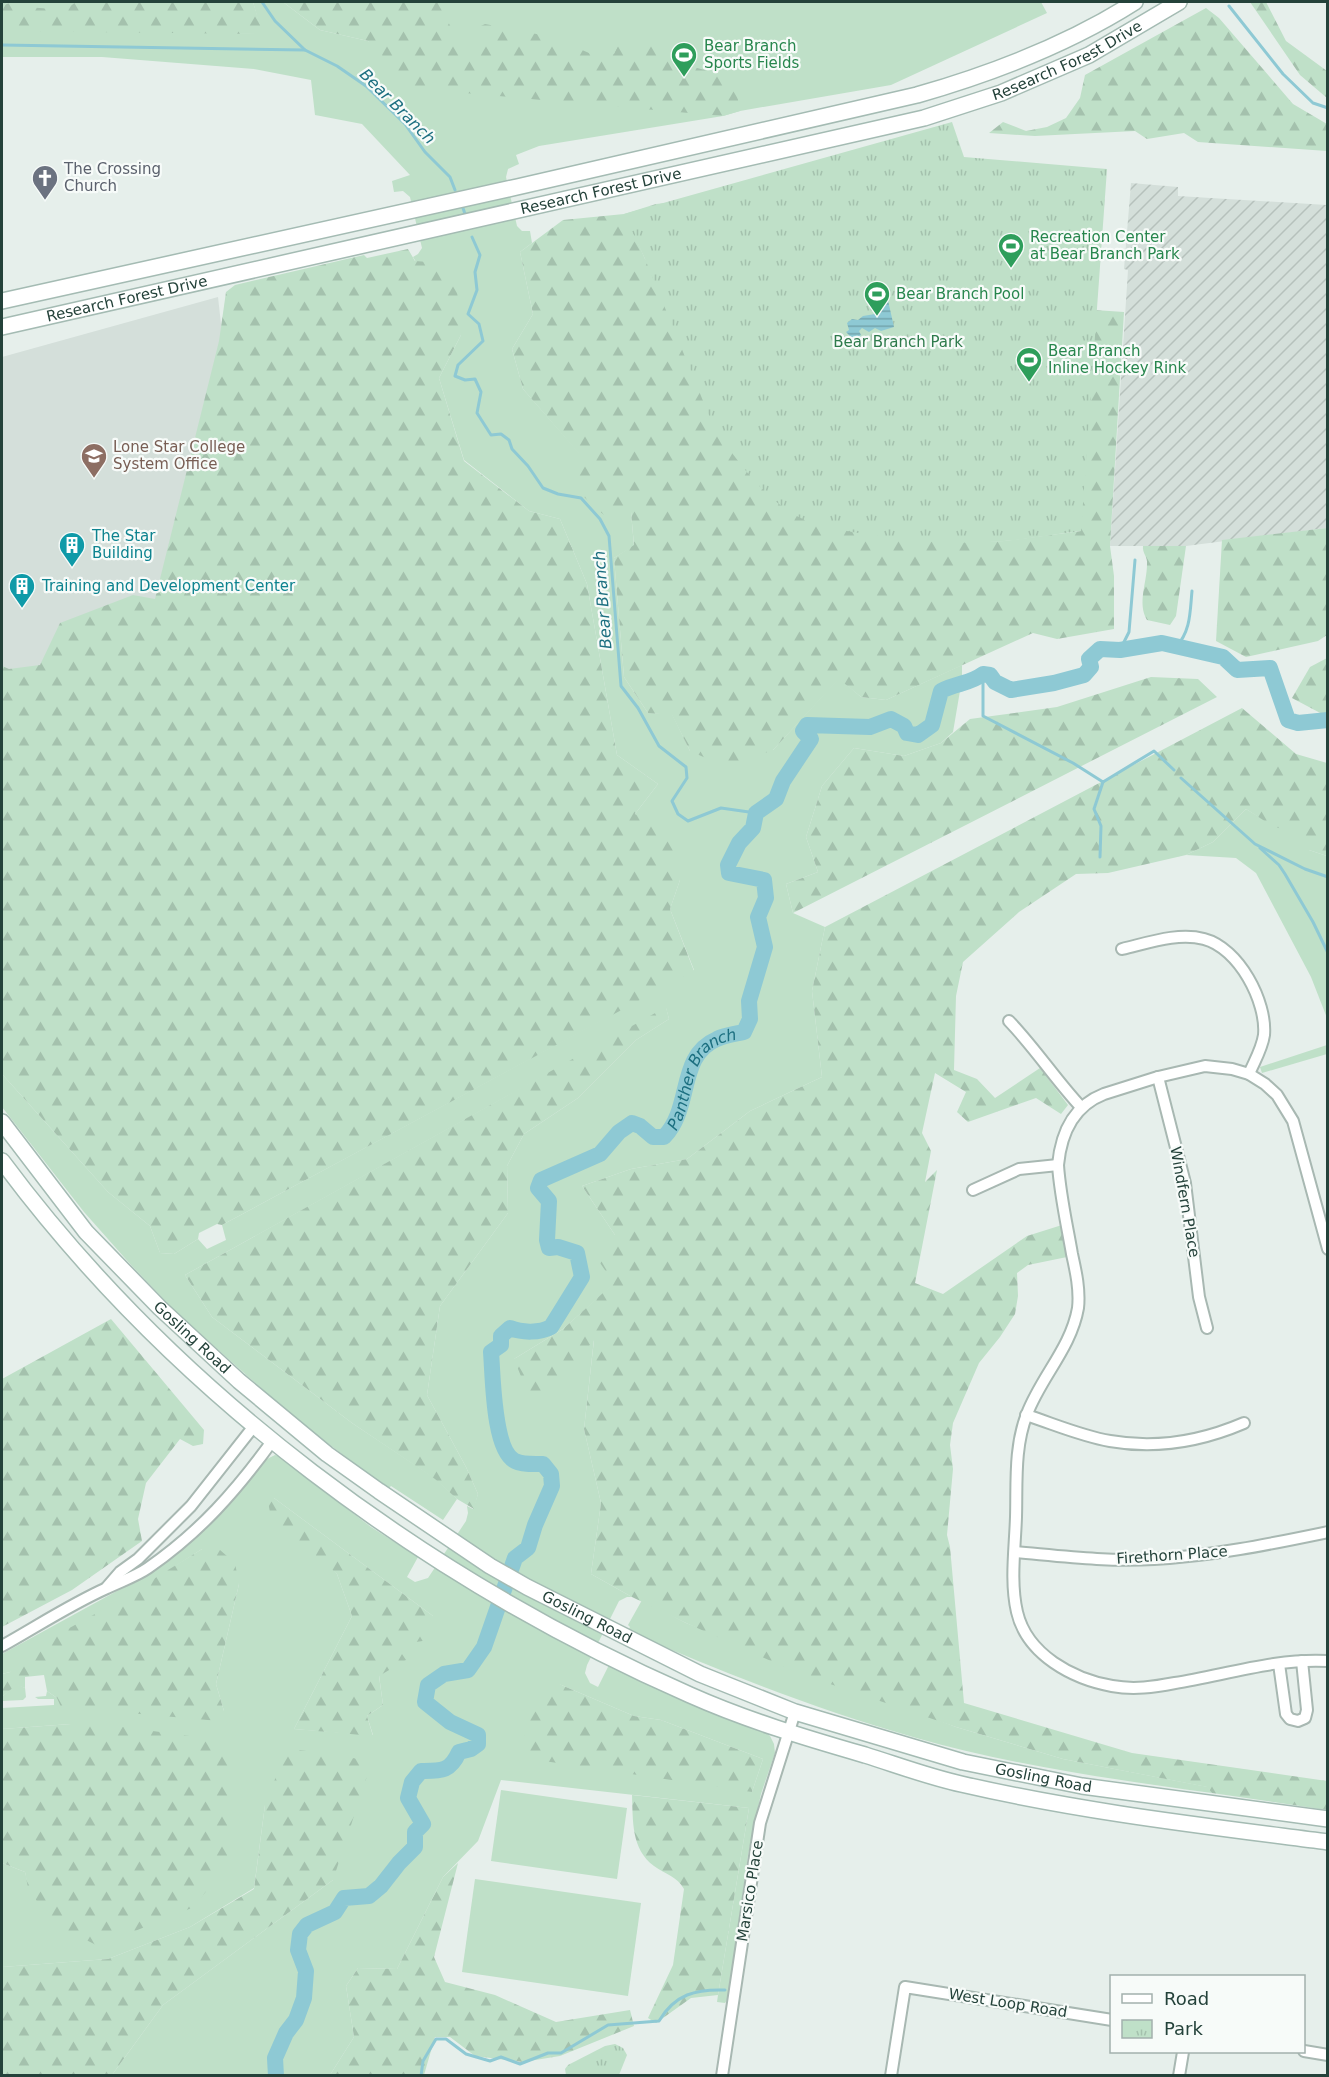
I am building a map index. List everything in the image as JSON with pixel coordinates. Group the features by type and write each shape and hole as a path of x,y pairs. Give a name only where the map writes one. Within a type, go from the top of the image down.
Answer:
{"main road":[{"name":"Research Forest Drive","path":"2,301 517,187 876,105 952,85 1050,47 1136,2"},
{"name":"Research Forest Drive","path":"2,327 924,118 1001,93 1089,55 1179,2"},
{"name":"Gosling Road","path":"2,1122 86,1232 193,1338 262,1401 327,1454 436,1531 527,1587 700,1674 795,1712 963,1762 1082,1786 1328,1820"},
{"name":"Gosling Road","path":"2,1161 30,1200 86,1264 144,1324 254,1426 364,1512 423,1551 515,1607 611,1658 692,1696 788,1732 957,1783 1078,1808 1328,1842"}],"street":[{"path":"1122,949 1179,937 1191,937 1211,942 1228,952 1245,971 1262,1010 1264,1021 1260,1049 1249,1074"},
{"path":"1009,1021 1029,1042 1060,1084 1081,1107"},
{"path":"1328,1249 1293,1121 1277,1095 1249,1074 1219,1066 1205,1066 1158,1077 1104,1094 1081,1107 1065,1131 1059,1149 1058,1165 1077,1280 1078,1305 1067,1342 1026,1415 1019,1445 1015,1552 1015,1600 1024,1629 1043,1654 1054,1663 1079,1676 1111,1686 1148,1688 1279,1664 1328,1661"},
{"name":"Windfern Place","path":"1158,1077 1185,1183 1199,1297 1207,1328"},
{"path":"973,1190 1019,1169 1058,1165"},
{"path":"1026,1415 1100,1439 1146,1444 1198,1439 1244,1424"},
{"path":"107,1588 120,1572 138,1558 191,1506 254,1426"},
{"path":"2,1646 148,1568 202,1526 243,1482 273,1440"},
{"name":"Firethorn Place","path":"1015,1552 1114,1559 1153,1559 1206,1555 1328,1532"},
{"path":"1279,1664 1286,1714 1290,1719 1298,1721 1305,1718 1307,1710 1302,1661"},
{"name":"Marsico Place","path":"722,2076 760,1823 795,1712"},
{"name":"West Loop Road","path":"891,2076 905,1987 1110,2020"},
{"path":"1305,2051 1328,2055"},
{"path":"1179,2076 1183,2053"}],"shaded area":[{"path":"1131,183 1178,187 1178,196 1327,205 1327,528 1186,546 1110,546 1128,270 1124,269"},
{"name":"Lone Star College System Office","path":"218,297 223,342 156,602 2,689 2,357"}],"green space":[{"path":"2,2 224,2 232,33 262,34 253,2 283,2 320,30 368,41 374,45 424,2 1041,2 1047,13 891,85 740,111 723,116 539,146 516,155 519,164 508,169 506,177 517,226 522,231 530,231 532,243 520,252 533,314 512,349 523,389 631,512 634,546 614,558 624,677 648,713 672,714 690,751 773,750 839,678 861,697 886,700 962,665 962,677 958,677 959,685 961,685 953,732 941,743 904,756 854,748 822,786 806,837 818,872 786,884 793,913 825,927 812,991 822,1077 750,1111 687,1159 631,1169 582,1186 615,1235 615,1283 563,1329 514,1359 594,1339 584,1429 601,1503 591,1574 632,1597 619,1601 587,1665 585,1673 590,1683 598,1687 609,1665 669,1693 761,1730 770,1736 774,1744 775,1753 761,1794 748,1855 728,1999 725,2003 717,2002 749,1808 501,1780 478,1841 443,1877 397,1969 358,1968 346,1986 354,2037 330,2075 112,2075 163,2005 333,1880 265,1805 254,1888 190,1927 108,1959 2,1967 2,1863 25,1872 29,1888 71,1724 2,1729 2,1708 54,1705 54,1699 35,1697 46,1696 47,1691 57,1698 224,1711 216,1684 239,1584 202,1549 10,1672 2,1674 2,1654 137,1580 204,1529 231,1502 265,1460 275,1455 286,1458 286,1462 371,1527 418,1557 407,1577 415,1582 428,1578 466,1521 467,1506 473,1509 478,1494 427,1395 440,1306 508,1213 507,1166 524,1134 578,1098 636,1040 669,1019 666,1008 185,1275 212,1317 352,1423 436,1479 457,1499 443,1520 391,1486 388,1489 292,1416 174,1310 84,1212 2,1107 2,1074 108,1192 150,1226 160,1253 174,1254 198,1239 207,1249 226,1240 222,1225 694,970 670,909 680,880 635,814 658,784 617,755 587,584 560,519 529,511 464,460 439,378 461,335 413,257 422,248 410,197 403,191 394,192 392,181 410,175 362,124 315,115 311,80 254,69 102,57 2,57","holes":["268,1498 274,1498 433,1616 395,1645 379,1675 383,1705 367,1716 373,1735 294,1729 352,1616 337,1574","559,1684 634,1716 661,1720 763,1759 752,1792"]},
{"path":"12,2 25,2 27,7 65,10 76,2 113,4 124,2 253,2 263,34 2,31 2,6"},
{"path":"283,2 439,2 459,39 472,45 480,44 481,26 485,24 552,37 589,53 614,54 619,43 668,47 690,66 734,78 740,111 723,116 419,89 411,85 368,41 320,30"},
{"path":"1250,2 1266,2 1286,41 1327,71 1327,98 1300,75"},
{"path":"1206,8 1219,18 1293,104 1327,124 1327,151 1198,142 1184,133 1147,139 1135,131 1035,136 989,133 1003,122 1026,131 1047,127 1066,118 1080,98 1085,75"},
{"name":"Bear Branch Park","path":"952,122 964,157 1107,169 1081,531 986,542 913,540 841,530 808,521 793,514 757,484 726,444 710,418 645,259 624,214"},
{"path":"694,200 636,238 645,259 975,542 1004,541 1081,531 1080,309 1124,312 1110,546 1114,576 1114,629 1057,639 1033,633 886,700 861,697 839,679 773,750 726,767 690,751 672,715 648,713 624,677 614,558 634,545 631,512 605,516 573,487 581,456 523,389 512,349 533,314 520,252 563,220 624,214 656,204"},
{"path":"408,249 415,261 441,263 457,289 461,335 439,378 464,461 529,511 560,519 587,584 617,755 658,784 635,814 675,839 680,880 670,909 694,971 222,1225 217,1224 199,1233 198,1239 174,1254 160,1253 150,1226 108,1192 2,1074 2,666 9,669 40,665 60,623 133,595 155,599 219,341 226,292 235,285 364,255 367,258"},
{"path":"1327,528 1327,635 1318,641 1246,657 1216,641 1222,540"},
{"path":"1143,546 1186,546 1176,616 1170,625 1147,620 1144,613 1147,562"},
{"path":"1327,658 1327,714 1324,715 1292,698 1310,667"},
{"path":"1151,677 1198,679 1217,697 793,913 786,884 818,872 806,837 822,786 854,748 904,756 941,743 970,719 1057,707"},
{"path":"1242,708 1296,754 1327,763 1327,856 1309,850 1300,840 1313,822 1287,830 1274,827 1246,809 1213,842 1186,855 1108,873 1076,874 1019,912 963,962 956,996 954,1070 977,1079 995,1098 1040,1068 1068,1105 1061,1114 1036,1098 968,1122 957,1112 966,1092 935,1073 922,1133 931,1151 925,1182 937,1170 915,1283 943,1294 1027,1236 1062,1225 1067,1257 1028,1265 1017,1273 1018,1296 1015,1314 979,1363 953,1423 950,1445 953,1469 947,1535 964,1703 1132,1753 1327,1781 1327,1810 1212,1793 1207,1787 1063,1759 956,1727 798,1673 632,1597 591,1574 601,1503 584,1429 594,1340 535,1411 514,1359 563,1329 614,1283 598,1260 615,1235 582,1186 631,1169 687,1159 750,1111 822,1077 812,991 825,927"},
{"path":"1246,809 1274,826 1314,821 1309,850 1327,856 1327,1018 1311,977 1256,873 1236,858 1186,855 1213,842"},
{"path":"666,1007 669,1019 636,1040 578,1098 524,1134 507,1166 508,1213 440,1306 427,1395 478,1494 474,1509 457,1499 435,1479 352,1423 212,1317 185,1275"},
{"path":"1327,1045 1327,1054 1262,1073 1260,1067"},
{"path":"111,1319 204,1430 203,1444 193,1446 180,1439 146,1483 138,1519 142,1541 72,1590 2,1627 2,1379"},
{"path":"267,1497 274,1498 433,1616 429,1640 396,1645 406,1660 379,1676 383,1705 367,1716 373,1736 294,1729 352,1616 337,1574 271,1517"},
{"path":"202,1549 220,1550 235,1563 239,1584 216,1684 224,1711 219,1721 61,1707 57,1698 47,1691 44,1675 25,1677 25,1688 16,1685 2,1697 2,1674 10,1672 15,1658 113,1604"},
{"path":"642,1600 686,1623 956,1727 1063,1759 1208,1787 1212,1793 1099,1777 987,1756 913,1737 804,1702 628,1631 630,1627 628,1625"},
{"path":"16,1684 25,1688 26,1697 23,1700 2,1701 2,1697"},
{"path":"559,1684 634,1716 661,1720 763,1759 752,1792 524,1758 522,1742 537,1699"},
{"path":"71,1724 116,1726 204,1738 228,1754 227,1864 194,1907 98,1946 51,1922 28,1888 25,1872 2,1863 2,1729"},
{"path":"287,1748 372,1761 333,1880 163,2005 112,2075 2,2075 2,1967 108,1959 190,1927 254,1889 265,1805"},
{"path":"501,1790 627,1808 617,1879 491,1861"},
{"path":"632,1795 749,1808 718,1995 691,1998 656,2023 648,2018 673,1965 684,1889 675,1878 646,1859 641,1851 635,1834"},
{"path":"458,1863 434,1957 445,1982 495,1995 556,2022 630,2010 634,2026 560,2056 523,2062 475,2056 450,2037 435,2037 424,2075 330,2075 354,2037 346,1986 358,1968 397,1969 443,1877"},
{"path":"475,1879 641,1903 628,1996 462,1972"},
{"path":"615,2044 623,2048 627,2055 619,2075 566,2075 565,2069 568,2065 605,2046"}],"water":[{"name":"Bear Branch Pool","path":"887,296 894,327 881,331 875,328 869,332 862,328 859,331 861,335 857,338 851,337 846,332 849,330 847,323 852,319 858,320 863,316 875,314 877,308 875,299"}],"waterway":[{"name":"Bear Branch","path":"262,2 275,21 305,50 337,66 366,86 405,124 425,152 450,177 455,190"},
{"path":"1229,6 1283,74 1313,103 1328,108"},
{"path":"2,45 305,50"},
{"name":"Bear Branch","path":"463,208 465,214"},
{"name":"Bear Branch","path":"472,237 480,255 475,272 477,290 468,314 479,324 483,341 458,365 455,376 465,380 475,379 481,392 477,413 491,435 501,434 509,440 512,449 528,466 543,488 558,494 581,498 600,519 609,536 621,686 638,708 659,746 686,767 687,778 672,801 678,814 688,821 721,808 756,813"},
{"path":"1120,650 1129,632 1135,560"},
{"path":"1176,647 1187,628 1192,591"},
{"name":"Panther Branch","path":"276,2076 275,2058 286,2033 296,2020 304,1998 306,1971 298,1950 300,1934 307,1925 335,1912 344,1898 369,1896 381,1886 415,1847 415,1832 423,1824 408,1798 412,1782 421,1771 444,1769 456,1759 459,1752 471,1749 478,1744 478,1735 450,1722 425,1702 428,1685 444,1674 468,1670 484,1647 515,1558 528,1548 552,1486 551,1474 543,1464 525,1464 515,1461 502,1443 498,1428 491,1352 501,1345 501,1336 510,1328 531,1332 551,1327 582,1277 577,1253 558,1247 549,1248 547,1240 549,1201 538,1188 541,1180 600,1154 619,1132 632,1123 640,1126 653,1137 664,1137 679,1111 690,1070 696,1057 704,1047 717,1039 744,1032 750,1019 749,1001 765,947 758,917 766,898 764,880 729,873 728,865 739,843 753,828 756,813 776,799 783,781 811,739 803,731 807,725 870,727 891,719 904,726 907,733 918,735 932,725 941,691 973,680 983,674 990,675 995,682 1011,690 1054,683 1084,675 1091,667 1089,659 1100,649 1120,650 1162,643 1223,657 1237,670 1270,668 1288,720 1298,723 1328,720"},
{"path":"983,674 983,716 1073,763 1103,782 1154,751 1174,770"},
{"path":"1181,778 1255,844 1305,869 1328,877"},
{"path":"1100,857 1101,826 1094,809 1103,782"},
{"path":"1260,848 1279,865 1285,874 1328,953"},
{"path":"421,2076 423,2061 436,2039 446,2039 466,2054 490,2061 501,2057 520,2064 548,2053 561,2053 608,2025 659,2021 672,2005 687,1995 696,1992 725,1990"}],"place":[{"name":"Bear Branch Sports Fields","path":"684,78"},
{"name":"The Crossing Church","path":"45,201"},
{"name":"Recreation Center at Bear Branch Park","path":"1011,269"},
{"name":"Bear Branch Pool","path":"877,317"},
{"name":"Bear Branch Inline Hockey Rink","path":"1029,383"},
{"name":"Lone Star College System Office","path":"94,479"},
{"name":"The Star Building","path":"72,568"},
{"name":"Training and Development Center","path":"22,609"}]}
